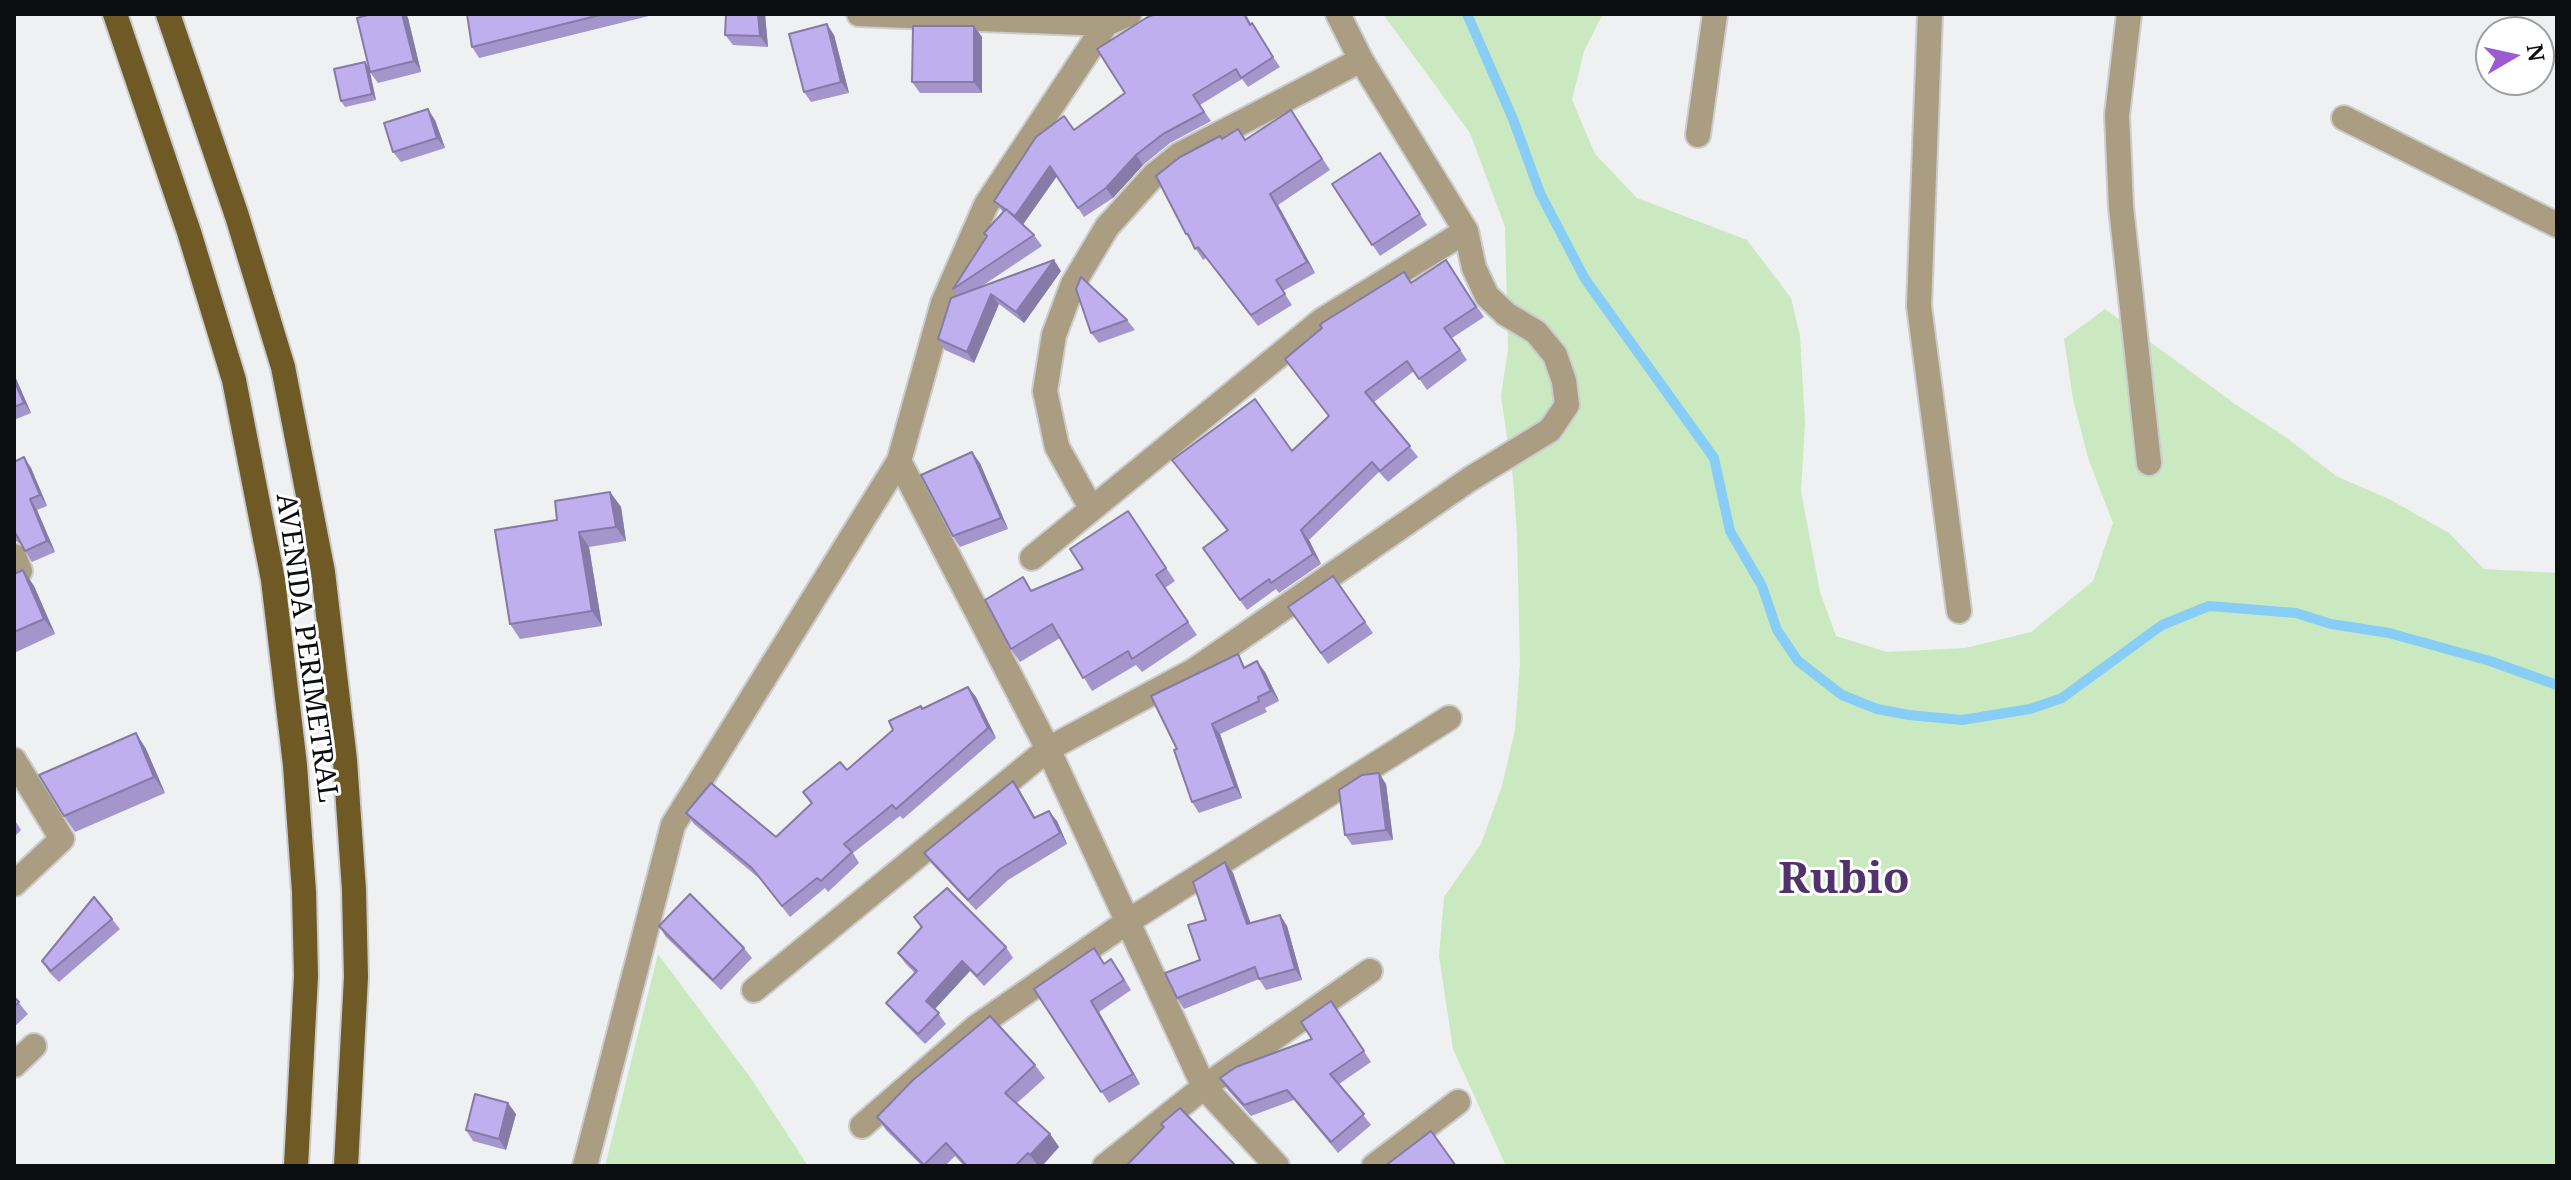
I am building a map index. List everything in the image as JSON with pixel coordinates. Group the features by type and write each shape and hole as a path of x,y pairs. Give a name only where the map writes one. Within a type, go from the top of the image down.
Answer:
{"main road":[{"name":"AVENIDA PERIMETRAL","path":"115,14 189,232 234,380 273,580 295,765 304,892 306,976 296,1166"},
{"name":"AVENIDA PERIMETRAL","path":"168,14 237,216 283,367 323,572 345,760 354,890 356,977 346,1166"}],"street":[{"path":"859,14 1106,24 1129,14"},
{"path":"754,990 1048,749 1193,671 1470,479 1550,430 1567,405 1564,381 1555,355 1536,332 1506,314 1487,296 1474,268 1466,231 1361,60 1338,14"},
{"path":"1698,135 1715,14"},
{"path":"1930,14 1919,306 1959,611"},
{"path":"2129,14 2117,115 2121,207 2149,463"},
{"path":"585,1166 673,825 899,461 943,303 986,205 1106,24"},
{"path":"1091,508 1057,447 1045,391 1054,335 1080,272 1107,227 1154,175 1179,155 1361,60"},
{"path":"2344,118 2557,225"},
{"path":"1032,558 1321,321 1466,231"},
{"path":"899,461 1048,749 1204,1087 1277,1166"},
{"path":"862,1126 976,1027 1127,922 1449,718"},
{"path":"14,760 62,839 14,884"},
{"path":"1105,1166 1204,1087 1370,971"},
{"path":"14,1065 34,1046"},
{"path":"1374,1166 1458,1102"}],"green space":[{"path":"1383,14 1603,14 1584,51 1572,100 1595,154 1637,198 1747,240 1791,298 1800,336 1805,423 1801,491 1820,592 1836,636 1887,652 1965,648 2031,632 2093,581 2113,523 2088,458 2073,399 2064,339 2105,309 2336,476 2389,499 2449,533 2484,569 2557,573 2557,1166 1506,1166 1453,1049 1439,956 1444,897 1481,844 1502,786 1515,730 1520,663 1517,534 1513,478 1501,396 1508,349 1505,227 1470,133"},
{"path":"658,954 750,1077 808,1166 605,1166"}],"building":[{"path":"371,14 402,14 414,61 370,72 357,18"},
{"path":"467,14 604,14 472,47"},
{"path":"726,14 758,14 760,36 725,35"},
{"path":"1155,14 1244,14 1273,57 1241,78 1236,69 1193,95 1204,112 1163,134 1136,155 1106,188 1078,208 1050,166 1015,216 994,201 1036,137 1064,116 1074,130 1125,93 1097,49"},
{"path":"827,24 841,82 804,92 789,34"},
{"path":"913,26 974,26 974,82 912,82"},
{"path":"365,62 372,94 341,101 334,69"},
{"path":"428,109 437,138 393,152 384,123"},
{"path":"1291,110 1322,159 1270,194 1307,262 1276,280 1285,294 1251,315 1198,247 1195,249 1156,176 1180,157 1220,136 1222,139 1238,129 1245,140"},
{"path":"1380,153 1420,214 1372,245 1332,184"},
{"path":"1006,209 1034,235 953,289 987,236 984,233"},
{"path":"1054,260 1016,312 991,294 967,352 938,339 951,298"},
{"path":"1446,260 1476,307 1444,328 1460,350 1419,379 1407,361 1365,392 1410,446 1380,471 1372,462 1301,530 1313,554 1240,600 1203,548 1228,530 1172,460 1255,399 1292,451 1329,416 1285,359 1322,328 1322,323 1404,272 1411,283"},
{"path":"1081,277 1127,320 1091,333 1076,289"},
{"path":"14,380 24,403 14,407"},
{"path":"972,452 1001,518 953,536 921,475"},
{"path":"24,457 40,495 30,499 47,541 25,551 14,533 14,462"},
{"path":"610,492 616,527 579,532 592,611 510,624 495,530 557,520 555,501"},
{"path":"1128,511 1166,568 1156,575 1188,622 1132,659 1128,651 1083,678 1052,624 1011,649 985,600 1023,577 1031,591 1083,569 1070,549"},
{"path":"23,570 44,619 14,632 14,574"},
{"path":"1333,576 1365,622 1321,653 1288,607"},
{"path":"1238,654 1244,668 1257,661 1271,691 1258,697 1259,701 1212,724 1235,787 1192,802 1174,750 1177,749 1151,696"},
{"path":"968,687 988,728 896,809 892,805 844,844 852,852 821,881 817,878 782,906 752,868 686,813 711,783 776,837 812,803 803,792 840,762 847,770 893,730 889,721"},
{"path":"136,733 154,777 64,816 39,775"},
{"path":"1379,773 1386,830 1345,835 1339,790 1362,775"},
{"path":"1013,781 1034,818 1049,811 1060,833 1000,869 968,900 924,853"},
{"path":"1225,862 1247,924 1280,915 1295,969 1259,979 1255,967 1177,998 1165,973 1200,960 1188,925 1206,920 1193,882"},
{"path":"947,888 1006,947 977,976 962,961 926,1001 939,1013 918,1034 886,1003 917,971 898,953 922,927 914,917"},
{"path":"690,894 744,948 713,980 659,926"},
{"path":"94,897 112,919 51,971 42,961"},
{"path":"1094,948 1104,964 1111,959 1124,980 1091,1001 1133,1074 1101,1092 1034,989"},
{"path":"1331,1001 1364,1051 1330,1074 1364,1114 1331,1142 1287,1090 1244,1105 1220,1078 1236,1067 1312,1039 1301,1022"},
{"path":"990,1016 1035,1065 1005,1093 1050,1134 1015,1166 967,1166 946,1143 924,1165 877,1117 913,1080"},
{"path":"475,1094 508,1103 499,1139 466,1130"},
{"path":"1180,1108 1236,1166 1126,1166 1164,1127 1161,1124"},
{"path":"1431,1131 1456,1166 1385,1166"}],"waterway":[{"path":"1467,14 1513,119 1540,193 1585,279 1714,458 1730,531 1762,586 1777,630 1798,661 1842,695 1877,709 1962,720 2030,709 2062,698 2162,625 2209,606 2296,613 2331,624 2389,633 2490,661 2557,685"}],"district":[{"name":"Rubio","path":"1844,880"}]}
